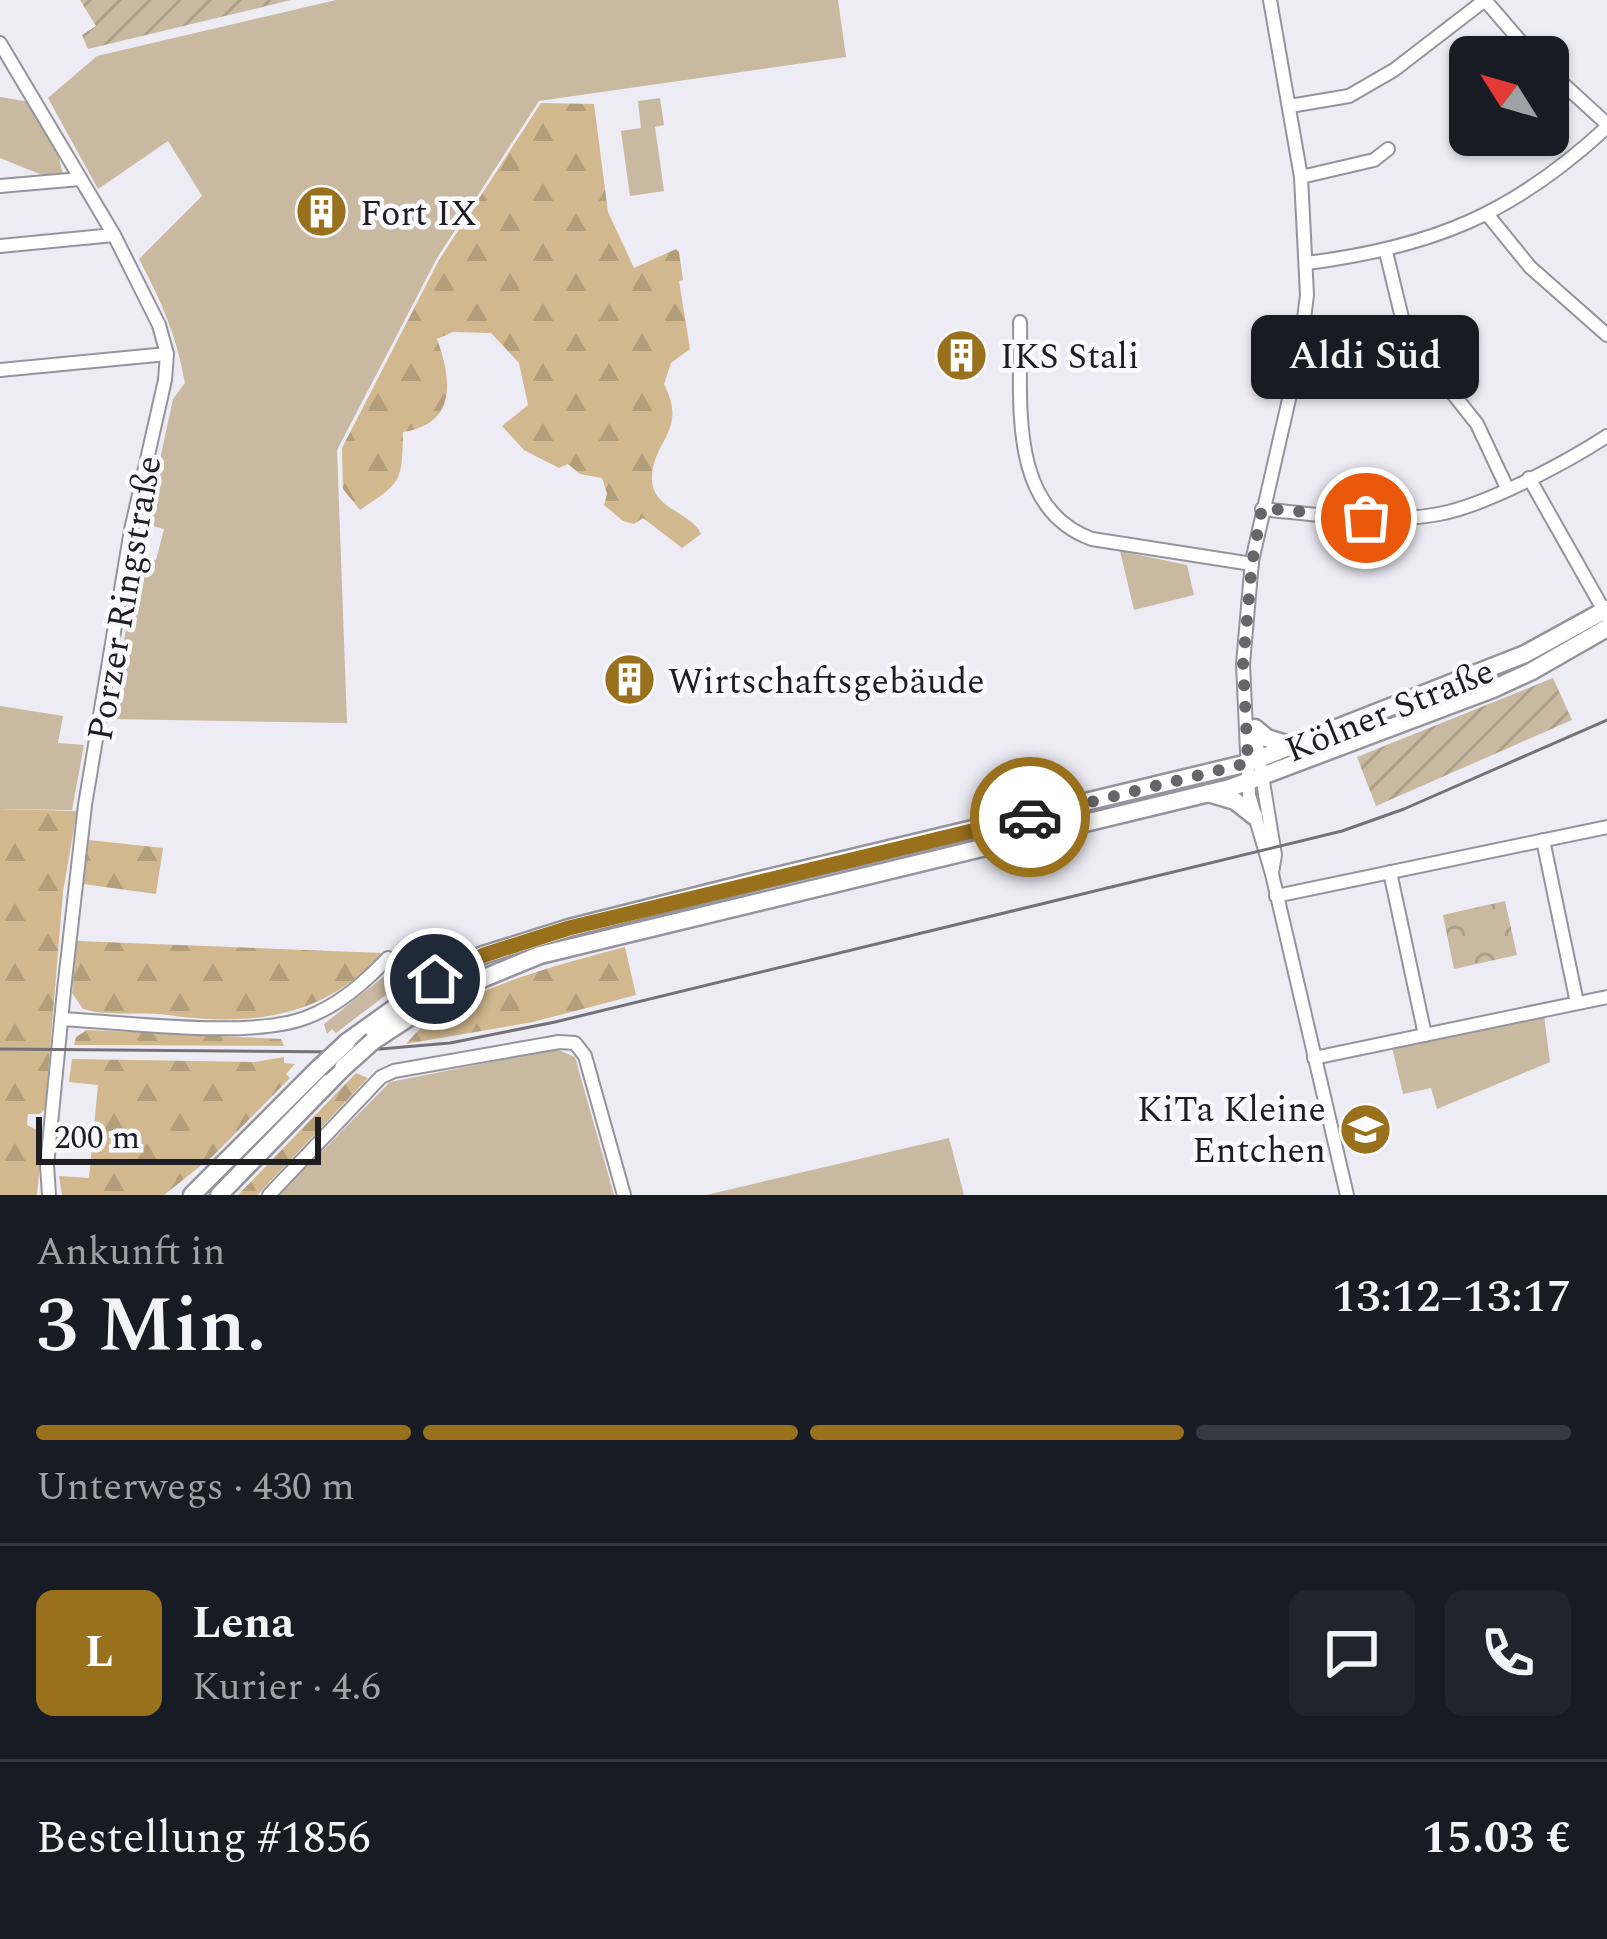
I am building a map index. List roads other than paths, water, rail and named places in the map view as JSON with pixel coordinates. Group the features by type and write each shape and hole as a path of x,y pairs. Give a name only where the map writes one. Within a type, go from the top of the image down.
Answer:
{"main road":[{"name":"Kölner Straße","path":"192,1195 347,1042 435,979 484,955 756,880 1208,793 1296,747 1526,654 1606,616"},
{"name":"Kölner Straße","path":"219,1195 343,1068 374,1041 445,994 540,955 1255,770 1532,671 1606,616"},
{"path":"1255,728 1271,740 1296,747"},
{"path":"1208,793 1235,802 1254,816"}],"street":[{"path":"1270,0 1301,177 1307,263 1300,351 1252,563 1243,664 1255,770 1275,855 1272,874"},
{"path":"1290,106 1349,96 1394,70 1485,0 1516,36"},
{"name":"Porzer Ringstraße","path":"0,43 114,235 159,325 167,354 125,563 85,805 47,1165 49,1195"},
{"path":"1307,263 1386,252 1487,214 1557,173 1607,126 1569,90"},
{"path":"1301,177 1373,160 1388,149"},
{"path":"0,186 80,179"},
{"path":"1487,214 1530,267 1607,334"},
{"path":"0,245 114,235"},
{"path":"1386,252 1412,342 1477,424 1507,488"},
{"path":"1020,322 1026,459 1037,494 1050,511 1092,539 1252,563"},
{"path":"0,370 167,354"},
{"path":"1262,508 1352,519 1440,514 1529,478 1607,436"},
{"path":"1529,478 1606,616"},
{"path":"1245,704 1255,728 1254,816 1272,874 1347,1195"},
{"path":"1276,896 1607,826"},
{"path":"1543,840 1576,1003"},
{"path":"1390,872 1425,1035"},
{"path":"61,1018 246,1027 287,1023 332,1005 388,958"},
{"path":"1314,1058 1607,997"},
{"path":"269,1195 381,1077 559,1042 574,1043 585,1056 624,1195"}],"tram line":[{"path":"0,1049 345,1052 450,1043 555,1022 1342,831 1404,809 1607,720"}],"place":[{"name":"Fort IX","path":"321,212"},
{"name":"IKS Stali","path":"961,355"},
{"name":"Aldi Süd","path":"1366,518"},
{"name":"Wirtschaftsgebäude","path":"629,680"},
{"name":"KiTa Kleine Entchen","path":"1365,1129"}]}
